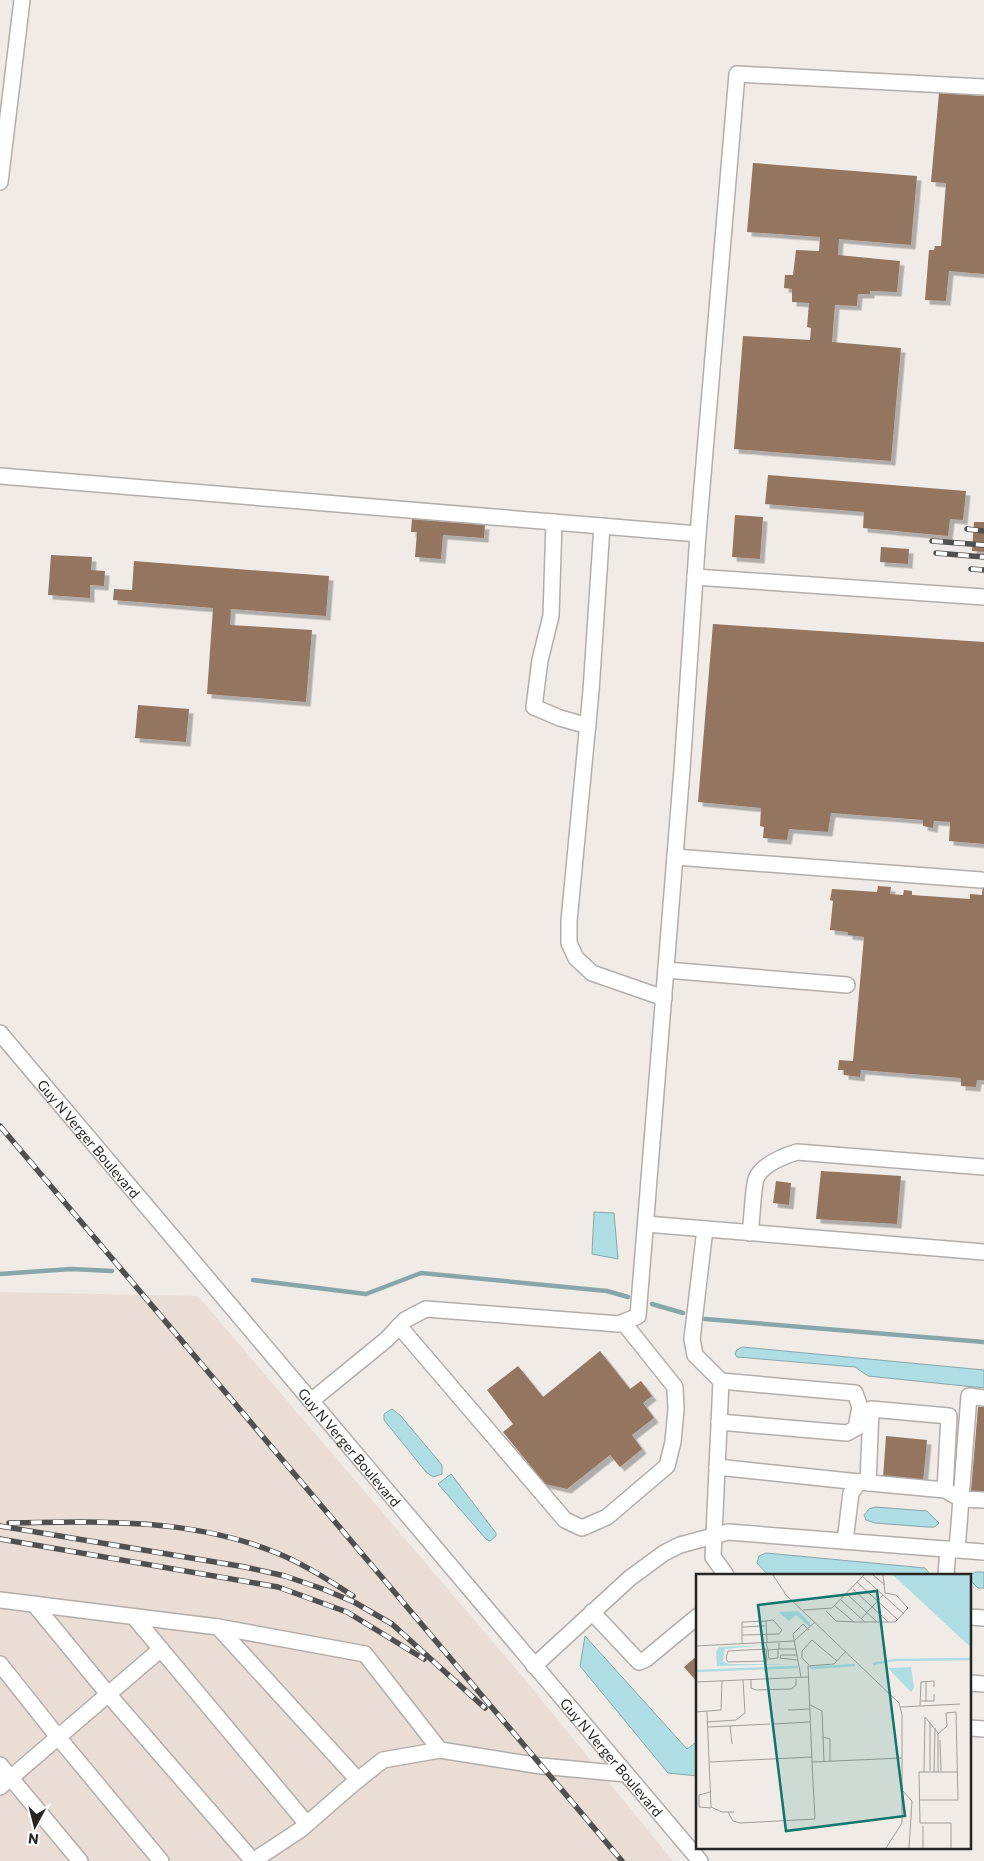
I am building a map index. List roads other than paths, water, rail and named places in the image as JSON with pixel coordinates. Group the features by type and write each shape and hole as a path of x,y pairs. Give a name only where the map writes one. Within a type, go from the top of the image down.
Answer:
{"street":[{"path":"0,182 22,0"},
{"path":"311,1401 387,1339 405,1320 426,1310 618,1324 638,1316 675,857 698,534 737,74 984,87"},
{"path":"0,476 698,534"},
{"path":"554,522 551,616 540,660 534,707 560,718 588,726"},
{"path":"602,526 588,726 569,921 569,943 576,958 592,973 664,998"},
{"path":"695,577 984,597"},
{"path":"675,857 981,880"},
{"path":"666,970 847,984"},
{"name":"Guy N Verger Boulevard","path":"0,1033 700,1861"},
{"path":"750,1233 756,1178 769,1164 798,1152 984,1167"},
{"path":"646,1224 984,1252"},
{"path":"705,1229 692,1340 695,1355 721,1381 855,1392 860,1407 856,1428 846,1433 719,1422"},
{"path":"399,1326 565,1520 582,1528 608,1517 668,1466 673,1442 676,1409 675,1387 623,1322"},
{"path":"721,1381 713,1557 725,1574"},
{"path":"946,1574 961,1500 969,1396 984,1398"},
{"path":"845,1541 850,1493 863,1483 871,1409 949,1416 945,1490"},
{"path":"717,1467 945,1490 961,1500 984,1500"},
{"path":"534,1666 630,1578 664,1553 680,1545 714,1535 728,1532 984,1552"},
{"path":"0,1600 218,1627 365,1654 440,1750"},
{"path":"34,1604 108,1694 253,1861 307,1824 383,1760 440,1750 541,1766 626,1774"},
{"path":"592,1612 639,1662 646,1659 696,1618"},
{"path":"134,1616 307,1824"},
{"path":"218,1627 358,1780"},
{"path":"6,1782 161,1649"},
{"path":"0,1664 161,1861"},
{"path":"0,1765 6,1782 80,1861"}],"water":[{"path":"594,1212 614,1213 618,1259 592,1254"},
{"path":"742,1347 984,1370 984,1388 868,1376 855,1367 737,1357 735,1354 737,1350"},
{"path":"392,1409 400,1415 442,1465 442,1474 433,1477 426,1472 384,1420 384,1414"},
{"path":"451,1474 496,1533 496,1536 490,1541 486,1539 438,1484"},
{"path":"875,1507 927,1511 939,1523 935,1527 927,1527 875,1523 866,1520 864,1515 869,1509"},
{"path":"766,1553 925,1568 930,1574 767,1574 757,1563 759,1556"},
{"path":"984,1572 984,1588 978,1588 972,1582 972,1574"},
{"path":"585,1636 687,1749 696,1742 696,1776 668,1773 580,1666"}],"waterway":[{"path":"0,1274 71,1269 112,1271"},
{"path":"253,1280 366,1294 421,1273 607,1291 628,1297"},
{"path":"652,1304 683,1313"},
{"path":"705,1319 984,1342"}],"railway":[{"path":"967,529 984,531"},
{"path":"932,541 984,545"},
{"path":"936,553 984,557"},
{"path":"971,569 984,570"},
{"path":"0,1126 622,1861"},
{"path":"9,1523 110,1522 144,1524 212,1533 287,1557 353,1596"},
{"path":"0,1526 245,1567 285,1576 323,1589 354,1602 392,1624 485,1708"},
{"path":"0,1539 278,1587 347,1612 424,1659"}]}
